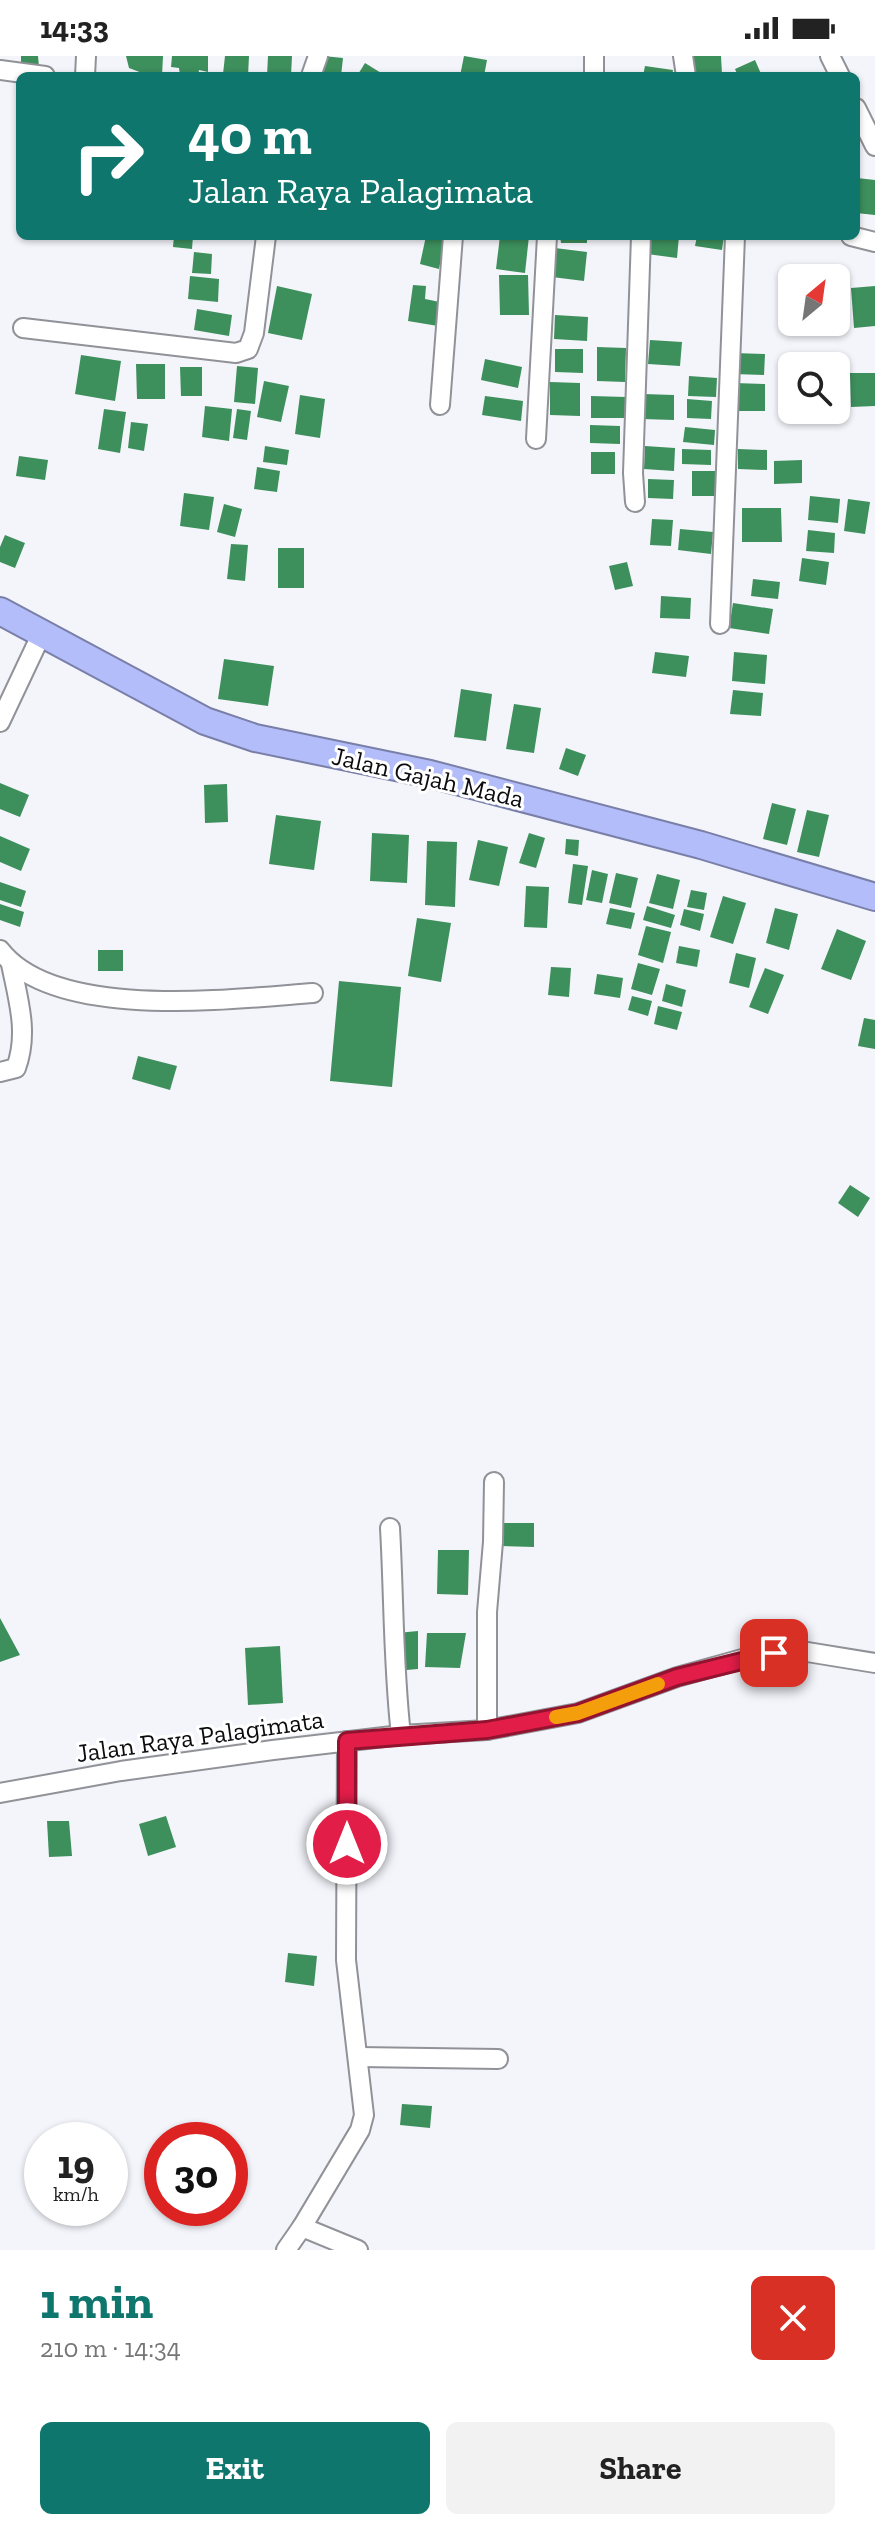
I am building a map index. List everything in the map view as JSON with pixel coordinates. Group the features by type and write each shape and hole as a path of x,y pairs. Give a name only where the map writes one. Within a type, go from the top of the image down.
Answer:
{"highway":[{"name":"Jalan Gajah Mada","path":"0,611 205,721 255,738 487,789 701,845 875,897"}],"street":[{"path":"7,66 30,72"},
{"path":"860,116 875,146"},
{"path":"23,328 236,353 248,349 254,333 266,240"},
{"path":"440,405 453,240"},
{"path":"536,439 547,240"},
{"path":"635,502 633,473 641,240"},
{"path":"720,624 735,240"},
{"path":"0,722 42,633"},
{"path":"6,957 43,983 122,1000 225,1000 313,993"},
{"path":"0,1072 16,1068 21,1053 23,1022 6,957"},
{"path":"487,1730 487,1612 494,1482"},
{"path":"390,1528 393,1672 401,1735"},
{"name":"Jalan Raya Palagimata","path":"0,1793 121,1771 347,1741 487,1730 578,1713 677,1677 753,1656 795,1650 875,1663"},
{"path":"286,2250 360,2130 365,2103 346,1960 347,1741"},
{"path":"359,2057 498,2059"},
{"path":"302,2227 358,2250"}],"building":[{"path":"21,56 38,56 39,67 21,67"},
{"path":"126,56 163,56 162,72 140,72 129,68"},
{"path":"172,56 208,56 208,72 180,72 179,68 171,67"},
{"path":"225,56 249,56 248,72 223,72"},
{"path":"268,56 292,56 291,72 267,72"},
{"path":"323,56 343,58 341,72 321,72"},
{"path":"464,56 487,60 485,72 461,72"},
{"path":"692,56 721,56 722,72 692,72"},
{"path":"755,60 760,72 736,72 735,69"},
{"path":"365,63 380,72 359,72"},
{"path":"645,66 673,70 673,72 644,72"},
{"path":"860,178 875,180 875,215 860,213"},
{"path":"174,240 193,240 192,249 173,247"},
{"path":"425,240 445,240 439,269 420,264"},
{"path":"500,240 529,240 525,273 496,269"},
{"path":"561,240 587,240 587,243 561,243"},
{"path":"649,240 679,240 677,258 647,254"},
{"path":"696,240 723,240 722,250 695,246"},
{"path":"555,248 587,252 584,281 552,277"},
{"path":"194,252 212,254 211,274 192,273"},
{"path":"499,275 528,275 529,315 500,315"},
{"path":"190,276 219,279 218,302 188,299"},
{"path":"413,285 426,286 425,299 440,302 438,326 408,321"},
{"path":"277,286 312,294 302,340 268,333"},
{"path":"875,286 875,326 854,328 851,288"},
{"path":"197,309 232,315 229,336 194,330"},
{"path":"555,315 588,317 587,341 554,339"},
{"path":"650,340 682,342 680,366 648,364"},
{"path":"597,347 626,348 625,382 597,381"},
{"path":"555,349 583,349 583,373 555,372"},
{"path":"734,353 765,354 764,375 733,374"},
{"path":"81,355 121,361 115,401 75,394"},
{"path":"485,359 522,367 518,388 481,380"},
{"path":"136,364 165,364 165,399 137,399"},
{"path":"237,366 258,368 255,404 234,402"},
{"path":"180,367 202,367 202,396 181,396"},
{"path":"850,373 875,373 875,406 851,407"},
{"path":"689,376 717,378 716,397 688,396"},
{"path":"264,381 289,386 281,422 257,417"},
{"path":"550,382 580,383 580,416 550,415"},
{"path":"735,383 765,384 765,411 736,411"},
{"path":"643,394 674,395 674,420 642,419"},
{"path":"300,395 325,399 320,438 295,434"},
{"path":"485,396 523,401 521,421 482,415"},
{"path":"591,396 626,397 626,418 591,418"},
{"path":"687,399 712,401 711,419 687,418"},
{"path":"205,406 232,409 229,441 202,437"},
{"path":"104,409 126,412 120,453 98,449"},
{"path":"237,409 251,411 247,440 233,438"},
{"path":"131,422 148,424 144,451 128,448"},
{"path":"590,425 620,426 620,444 590,443"},
{"path":"685,427 715,430 714,445 683,442"},
{"path":"265,446 289,450 287,465 263,462"},
{"path":"645,446 675,448 674,471 644,469"},
{"path":"682,449 711,450 711,465 682,464"},
{"path":"738,449 767,450 767,470 738,469"},
{"path":"591,452 615,452 615,474 591,474"},
{"path":"19,456 48,460 45,480 16,476"},
{"path":"802,460 802,483 774,484 774,461"},
{"path":"257,467 280,471 277,492 254,489"},
{"path":"692,471 716,471 716,496 692,496"},
{"path":"648,479 674,480 673,499 648,498"},
{"path":"184,493 214,497 209,530 180,526"},
{"path":"810,496 840,499 838,523 808,520"},
{"path":"848,499 870,502 865,534 844,531"},
{"path":"224,504 242,509 235,537 217,532"},
{"path":"742,508 781,508 782,542 742,542"},
{"path":"652,519 673,520 671,546 650,545"},
{"path":"680,529 713,532 711,554 678,550"},
{"path":"808,530 835,533 834,553 806,551"},
{"path":"5,535 25,543 15,568 0,562 0,547"},
{"path":"231,544 248,545 245,581 227,579"},
{"path":"278,548 304,548 304,588 278,588"},
{"path":"802,558 829,562 826,585 799,581"},
{"path":"627,562 633,586 615,590 609,566"},
{"path":"753,579 780,582 778,599 751,596"},
{"path":"661,596 691,598 690,619 660,618"},
{"path":"733,603 773,609 769,634 729,628"},
{"path":"655,652 689,656 686,677 652,673"},
{"path":"734,652 767,655 765,684 732,681"},
{"path":"224,659 274,666 268,706 218,699"},
{"path":"461,689 492,694 486,741 454,737"},
{"path":"733,690 763,693 761,716 730,714"},
{"path":"514,704 541,708 534,753 506,749"},
{"path":"566,748 586,755 578,776 559,769"},
{"path":"0,783 29,795 20,817 0,809"},
{"path":"227,784 228,822 205,823 204,785"},
{"path":"772,803 796,809 787,845 763,839"},
{"path":"807,810 829,815 819,857 797,852"},
{"path":"276,815 321,821 314,870 269,864"},
{"path":"372,833 409,835 407,883 370,881"},
{"path":"529,833 545,838 536,868 519,863"},
{"path":"0,836 30,849 21,871 0,862"},
{"path":"566,839 579,840 578,856 565,854"},
{"path":"478,840 508,847 499,886 469,880"},
{"path":"427,841 457,842 455,907 425,905"},
{"path":"573,864 588,866 582,905 568,903"},
{"path":"592,870 608,874 602,903 586,900"},
{"path":"616,873 638,878 631,908 609,903"},
{"path":"657,874 680,880 673,909 649,903"},
{"path":"0,882 26,891 21,907 0,900"},
{"path":"526,886 549,887 547,928 524,927"},
{"path":"691,890 707,893 704,910 687,907"},
{"path":"723,896 746,903 733,944 710,937"},
{"path":"0,904 24,912 20,927 0,920"},
{"path":"647,906 675,915 671,928 643,920"},
{"path":"610,908 635,913 631,929 606,924"},
{"path":"775,908 798,914 789,950 766,943"},
{"path":"684,909 704,914 700,931 680,925"},
{"path":"417,918 451,923 441,982 408,976"},
{"path":"646,926 671,932 663,963 638,955"},
{"path":"837,929 866,941 851,980 821,969"},
{"path":"679,946 700,950 697,967 676,963"},
{"path":"98,950 123,950 123,971 98,971"},
{"path":"736,953 756,958 749,988 729,983"},
{"path":"638,963 660,969 652,995 631,989"},
{"path":"551,967 571,968 569,997 548,995"},
{"path":"765,968 784,975 768,1014 749,1007"},
{"path":"597,974 623,978 620,998 594,994"},
{"path":"339,981 401,987 392,1087 330,1081"},
{"path":"666,984 686,990 682,1007 662,1001"},
{"path":"632,996 652,1001 648,1016 628,1010"},
{"path":"658,1006 682,1012 677,1030 654,1024"},
{"path":"864,1018 875,1020 875,1049 858,1046"},
{"path":"138,1056 177,1066 170,1090 132,1079"},
{"path":"850,1185 870,1198 858,1217 838,1203"},
{"path":"500,1523 534,1523 534,1547 500,1546"},
{"path":"438,1550 469,1550 468,1595 437,1594"},
{"path":"0,1618 20,1655 0,1662"},
{"path":"418,1631 418,1669 395,1671 397,1633"},
{"path":"427,1633 466,1633 460,1668 425,1667"},
{"path":"280,1646 283,1703 248,1705 245,1648"},
{"path":"166,1816 176,1847 148,1856 139,1824"},
{"path":"47,1821 69,1821 72,1856 49,1857"},
{"path":"288,1953 317,1956 314,1986 285,1982"},
{"path":"402,2104 432,2106 430,2128 400,2125"}],"slow traffic":[{"path":"556,1717 578,1713 658,1684"}],"route":[{"path":"347,1844 347,1741 487,1730 578,1713 677,1677 774,1653"}]}
